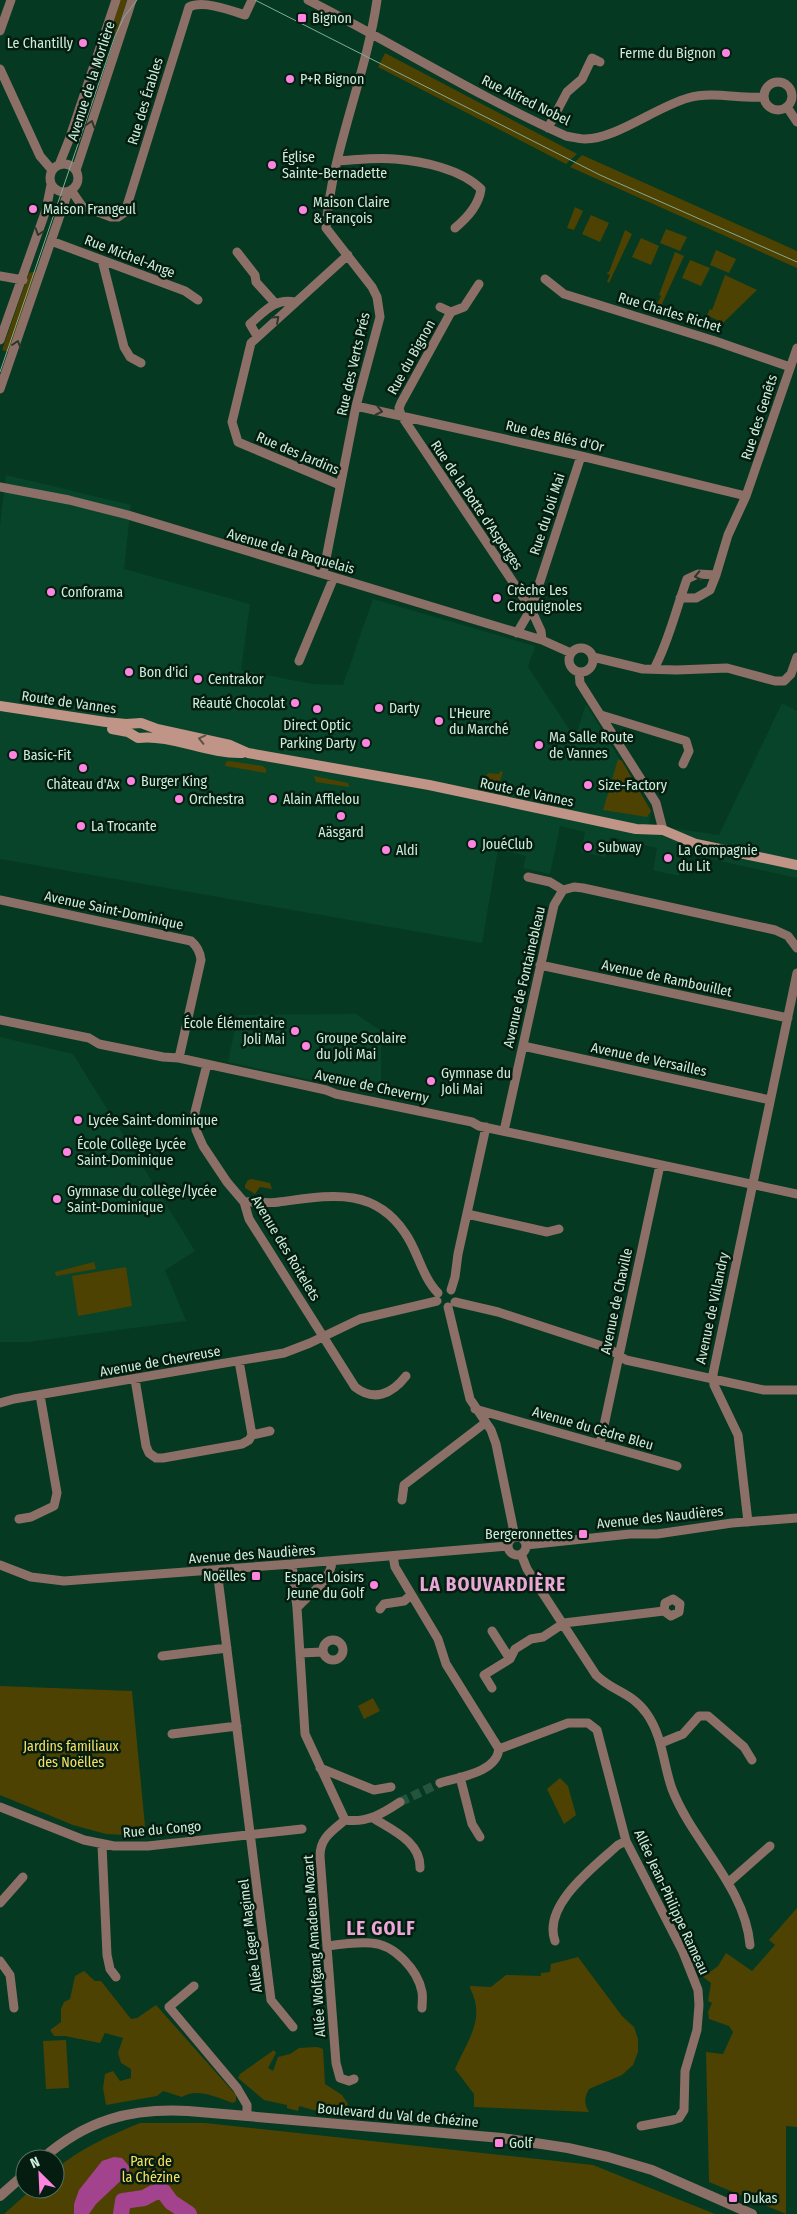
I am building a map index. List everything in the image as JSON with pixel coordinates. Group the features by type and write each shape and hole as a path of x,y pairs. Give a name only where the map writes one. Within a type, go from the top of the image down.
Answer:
{"main road":[{"name":"Route de Vannes","path":"0,706 97,720 230,746 248,753 429,785 636,829 663,830 696,844 797,865"},
{"name":"Route de Vannes","path":"0,712 137,728"},
{"name":"Route de Vannes","path":"137,728 135,737 149,736 228,754 248,753"}],"street":[{"path":"0,31 11,0"},
{"name":"Avenue de la Morlière","path":"56,167 69,140 116,0"},
{"name":"Avenue de la Morlière","path":"76,170 132,0"},
{"name":"Rue des Érables","path":"70,191 82,206 112,217 118,217 125,212 189,7 203,2 245,15 252,0"},
{"path":"308,0 372,33"},
{"name":"Rue des Verts Prés","path":"323,574 356,406 380,317 377,297 348,255 326,228 328,203 337,161 372,33 377,0"},
{"name":"Rue Alfred Nobel","path":"372,33 460,83 566,136 585,139 600,137 667,105 689,98 716,95 764,97"},
{"path":"548,128 567,92 582,79 593,58"},
{"path":"0,69 40,156 56,167 69,165 76,170 78,176 78,182 70,191 51,241 0,389"},
{"path":"774,83 793,86 792,96 787,106 779,110 771,108 764,97 767,88 774,83"},
{"path":"787,106 797,122"},
{"path":"337,161 394,159 454,173 474,182 481,188 480,197 468,217 455,228"},
{"path":"0,340 23,280 46,210 51,185 50,177 56,167"},
{"path":"51,185 59,192 70,191"},
{"name":"Rue Michel-Ange","path":"51,241 186,291 198,300"},
{"path":"237,252 254,275 256,282 275,303 285,300 295,302"},
{"name":"Rue des Jardins","path":"340,486 238,442 232,422 251,343 348,255"},
{"path":"102,260 124,347 130,357 141,363"},
{"path":"0,276 23,280"},
{"name":"Rue Charles Richet","path":"545,279 564,294 715,341 790,367"},
{"name":"Rue du Bignon","path":"401,415 401,403 451,312 464,307 479,284"},
{"name":"Rue des Jardins","path":"257,336 250,324 275,303"},
{"name":"Rue du Bignon","path":"440,307 451,312"},
{"name":"Rue des Genêts","path":"680,598 696,598 710,590 728,535 746,496 797,348"},
{"name":"Rue des Blés d'Or","path":"356,406 581,456 746,496"},
{"name":"Rue de la Botte d'Asperges","path":"401,415 530,609 542,630 542,640"},
{"name":"Rue du Joli Mai","path":"530,609 581,456"},
{"name":"Avenue de la Paquelais","path":"0,487 69,500 128,515 542,640 571,653"},
{"path":"654,669 660,658 687,579 698,574 716,575"},
{"path":"299,661 334,577"},
{"path":"517,633 530,609"},
{"path":"593,656 590,668 584,672 579,672 570,665 571,653 581,648 589,650 593,656 634,668 726,668 775,681 784,681 791,674 797,657"},
{"path":"579,672 580,682 656,803 663,830"},
{"path":"601,715 686,741 689,751 683,764"},
{"path":"528,876 550,882 563,890 583,888 775,930 788,936 797,948"},
{"name":"Avenue de Fontainebleau","path":"504,1131 554,905 563,890"},
{"name":"Avenue Saint-Dominique","path":"0,900 191,940 198,948 201,960 179,1058"},
{"name":"Avenue de Rambouillet","path":"540,965 788,1018"},
{"path":"752,1185 797,973"},
{"name":"Avenue de Cheverny","path":"0,1020 89,1038 99,1044 207,1064 421,1113 429,1112 486,1127 797,1194"},
{"name":"Avenue de Versailles","path":"523,1046 770,1100"},
{"name":"Avenue des Roitelets","path":"207,1064 195,1112 196,1130 203,1146 227,1182 244,1202 250,1219 323,1337 355,1387 362,1393 378,1396 399,1385 406,1376"},
{"path":"451,1290 486,1127"},
{"name":"Avenue de Chaville","path":"600,1444 660,1165"},
{"name":"Avenue de Villandry","path":"748,1522 738,1434 712,1379 752,1185"},
{"path":"244,1202 274,1202 315,1196 362,1200 376,1206 401,1227 418,1254 442,1306 452,1304 498,1312 608,1348 626,1360 764,1390 797,1390"},
{"path":"467,1214 548,1232 559,1229"},
{"path":"438,1297 444,1289 451,1290 456,1296 452,1304 470,1399 474,1408 488,1426 503,1470 515,1537"},
{"name":"Avenue de Chevreuse","path":"0,1403 284,1353 360,1319 438,1297"},
{"path":"135,1379 146,1446 149,1453 156,1458 242,1444 250,1440 252,1434 239,1361"},
{"path":"19,1519 31,1517 54,1506 57,1493 40,1395"},
{"name":"Avenue du Cèdre Bleu","path":"474,1408 677,1466"},
{"path":"402,1500 404,1486 502,1416"},
{"path":"252,1434 270,1431"},
{"name":"Avenue des Naudières","path":"526,1545 634,1534 657,1534 748,1522 797,1518"},
{"path":"515,1537 522,1538 526,1545 525,1550 521,1554 511,1553 508,1546 509,1541 515,1537"},
{"name":"Avenue des Naudières","path":"0,1565 31,1577 58,1581 508,1546"},
{"path":"521,1554 528,1569 596,1675 607,1684 632,1697 644,1710 654,1726 661,1743 668,1778 680,1807 728,1883 749,1927 750,1945"},
{"path":"393,1556 395,1568 438,1639 446,1664 499,1749 493,1763 476,1772 440,1782"},
{"path":"297,1608 329,1574 332,1561"},
{"path":"292,1564 297,1608 304,1734 346,1820 361,1821 373,1818 400,1802"},
{"name":"Allée Léger Magimel","path":"217,1570 271,2000 293,2027"},
{"path":"294,1586 307,1597"},
{"path":"380,1609 384,1604 404,1601 412,1595"},
{"path":"492,1688 484,1675 510,1659 515,1649 531,1639 543,1637 564,1623 664,1611"},
{"path":"492,1631 510,1659"},
{"path":"162,1656 227,1648"},
{"path":"300,1653 323,1652"},
{"path":"661,1743 683,1734 699,1716 708,1716 744,1747 752,1760"},
{"name":"Allée Jean-Philippe Rameau","path":"499,1749 568,1723 588,1723 597,1730 626,1841 683,1952 698,1990 700,2005 697,2030 685,2071 684,2110 679,2118 641,2126"},
{"path":"172,1734 237,1726"},
{"path":"320,1768 374,1790 391,1787"},
{"path":"460,1777 472,1824 480,1837"},
{"name":"Rue du Congo","path":"0,1807 53,1829 102,1845 148,1846 302,1828"},
{"path":"373,1818 407,1840 420,1859 420,1868"},
{"name":"Allée Wolfgang Amadeus Mozart","path":"346,1820 326,1836 320,1850 336,2063 340,2078 349,2081 354,2079"},
{"path":"555,1941 552,1932 559,1909 569,1890 618,1845 626,1841"},
{"path":"102,1845 107,1955 110,1969 116,1977"},
{"path":"728,1883 770,1846"},
{"path":"0,1903 23,1877"},
{"path":"328,1946 372,1943 387,1947 401,1957 412,1970 422,1991 422,2008"},
{"path":"0,1961 7,1968 10,1975 14,2008"},
{"path":"194,1986 169,2007 237,2088 247,2106 246,2116"},
{"name":"Boulevard du Val de Chézine","path":"55,2149 73,2135 124,2114 164,2110 493,2138 577,2149 652,2170 752,2214"},
{"path":"0,2196 15,2183"}],"shaded area":[{"path":"6,475 131,505 124,569 250,604 241,670 312,684 343,685 373,599 535,646 528,667 575,738 586,704 651,811 649,825 719,835 782,703 797,711 797,878 684,853 679,876 653,870 657,848 610,837 605,857 581,852 585,832 560,826 550,874 523,868 526,856 498,849 482,943 0,859 0,526"},
{"name":"Groupe Scolaire du Joli Mai","path":"356,1014 381,1031 381,1082 362,1082 362,1091 228,1062 238,1015"},
{"name":"École Collège Lycée Saint-Dominique","path":"0,1037 73,1054 195,1251 165,1270 186,1321 28,1342 0,1342"},
{"path":"114,2157 122,2158 129,2166 129,2173 96,2204 89,2214 74,2214 74,2204 79,2190 102,2161"}],"green space":[{"path":"119,0 127,0 116,34 108,35"},
{"path":"385,53 577,154 566,164 378,67"},
{"path":"582,155 797,251 797,268 570,167"},
{"path":"575,207 583,211 574,230 567,228"},
{"path":"591,215 609,223 600,242 582,234"},
{"path":"666,229 687,237 680,251 660,243"},
{"path":"625,230 632,234 609,283 607,282 610,275 606,273 609,272"},
{"path":"641,238 659,246 651,265 632,257"},
{"path":"716,250 736,259 729,273 710,265"},
{"path":"675,252 684,256 661,306 657,304 661,296 659,295"},
{"path":"690,260 710,268 701,286 682,278"},
{"path":"37,271 9,352 2,350 29,273"},
{"path":"725,275 757,290 723,323 707,315 710,309 712,310"},
{"path":"618,759 622,761 651,811 647,817 603,810"},
{"path":"226,762 263,766 266,769 266,773 225,766"},
{"path":"500,771 503,772 498,787 487,784 485,778 488,773 499,774"},
{"path":"314,776 348,783 349,787 316,782"},
{"path":"252,1179 270,1183 272,1189 260,1187 255,1194 245,1188 248,1180"},
{"path":"94,1262 96,1269 56,1276 55,1272"},
{"path":"126,1267 132,1306 78,1316 72,1276"},
{"name":"Jardins familiaux des Noëlles","path":"0,1686 132,1691 146,1836 106,1834 73,1825 0,1795"},
{"path":"373,1698 380,1711 364,1719 358,1706"},
{"path":"560,1778 568,1786 576,1815 564,1824 547,1789"},
{"path":"797,1908 797,2127 786,2126 786,2214 709,2182 706,2052 723,2054 733,2032 729,2026 709,2019 708,2012 712,2003 708,2001 711,1983 703,1977 718,1966 726,1953 752,1971 775,1945 769,1940"},
{"path":"578,1957 622,2016 634,2027 638,2039 638,2052 633,2065 622,2075 589,2089 585,2101 589,2112 474,2107 474,2094 455,2069 470,2038 476,2019 474,1999 470,1986 491,1987 506,1975 541,1976 541,1973 550,1972 551,1964"},
{"path":"84,1971 95,1981 101,1981 131,2019 137,2018 156,2005 236,2095 236,2101 233,2103 201,2093 188,2094 182,2097 163,2091 157,2096 106,2105 103,2088 105,2074 113,2071 120,2081 131,2078 131,2069 121,2063 118,2053 123,2038 105,2033 100,2043 65,2036 54,2036 50,2030 61,2022 61,2009 64,2002 70,1999 75,1976"},
{"path":"66,2040 69,2088 46,2089 43,2041"},
{"path":"317,2047 323,2049 325,2084 342,2095 348,2104 344,2114 317,2111 299,2106 298,2111 287,2108 287,2105 264,2100 238,2078 240,2074 274,2050 276,2053 268,2068 273,2071 278,2057 290,2054 299,2048"},
{"name":"Parc de la Chézine","path":"140,2123 205,2123 593,2165 715,2214 4,2214 21,2199 65,2199 65,2162 106,2138"}],"waterway":[{"path":"121,2214 123,2201 144,2198 153,2193 163,2191 171,2202 189,2214"}],"tunnel":[{"path":"400,1802 440,1783"}],"tram line":[{"path":"0,372 115,36 124,17 137,0"},
{"path":"255,0 600,175 797,262"}],"place":[{"name":"Bignon","path":"302,18"},
{"name":"Le Chantilly","path":"83,43"},
{"name":"Ferme du Bignon","path":"726,53"},
{"name":"P+R Bignon","path":"290,79"},
{"name":"Église Sainte-Bernadette","path":"272,165"},
{"name":"Maison Frangeul","path":"33,209"},
{"name":"Maison Claire & François","path":"303,210"},
{"name":"Conforama","path":"51,592"},
{"name":"Crèche Les Croquignoles","path":"497,598"},
{"name":"Bon d'ici","path":"129,672"},
{"name":"Centrakor","path":"198,679"},
{"name":"Réauté Chocolat","path":"295,703"},
{"name":"Darty","path":"379,708"},
{"name":"Direct Optic","path":"317,709"},
{"name":"L'Heure du Marché","path":"439,721"},
{"name":"Parking Darty","path":"366,743"},
{"name":"Ma Salle Route de Vannes","path":"539,745"},
{"name":"Basic-Fit","path":"13,755"},
{"name":"Château d'Ax","path":"83,768"},
{"name":"Burger King","path":"131,781"},
{"name":"Size-Factory","path":"588,785"},
{"name":"Orchestra","path":"179,799"},
{"name":"Alain Afflelou","path":"273,799"},
{"name":"Aäsgard","path":"341,816"},
{"name":"La Trocante","path":"81,826"},
{"name":"JouéClub","path":"472,844"},
{"name":"Subway","path":"588,847"},
{"name":"Aldi","path":"386,850"},
{"name":"La Compagnie du Lit","path":"668,858"},
{"name":"École Élémentaire Joli Mai","path":"295,1031"},
{"name":"Groupe Scolaire du Joli Mai","path":"306,1046"},
{"name":"Gymnase du Joli Mai","path":"431,1081"},
{"name":"Lycée Saint-dominique","path":"78,1120"},
{"name":"École Collège Lycée Saint-Dominique","path":"67,1152"},
{"name":"Gymnase du collège/lycée Saint-Dominique","path":"57,1199"},
{"name":"Bergeronnettes","path":"583,1534"},
{"name":"Noëlles","path":"256,1576"},
{"name":"Espace Loisirs Jeune du Golf","path":"374,1585"},
{"name":"Golf","path":"499,2143"},
{"name":"Dukas","path":"733,2198"}],"district":[{"name":"LA BOUVARDIÈRE","path":"493,1584"},
{"name":"LE GOLF","path":"381,1928"}]}
